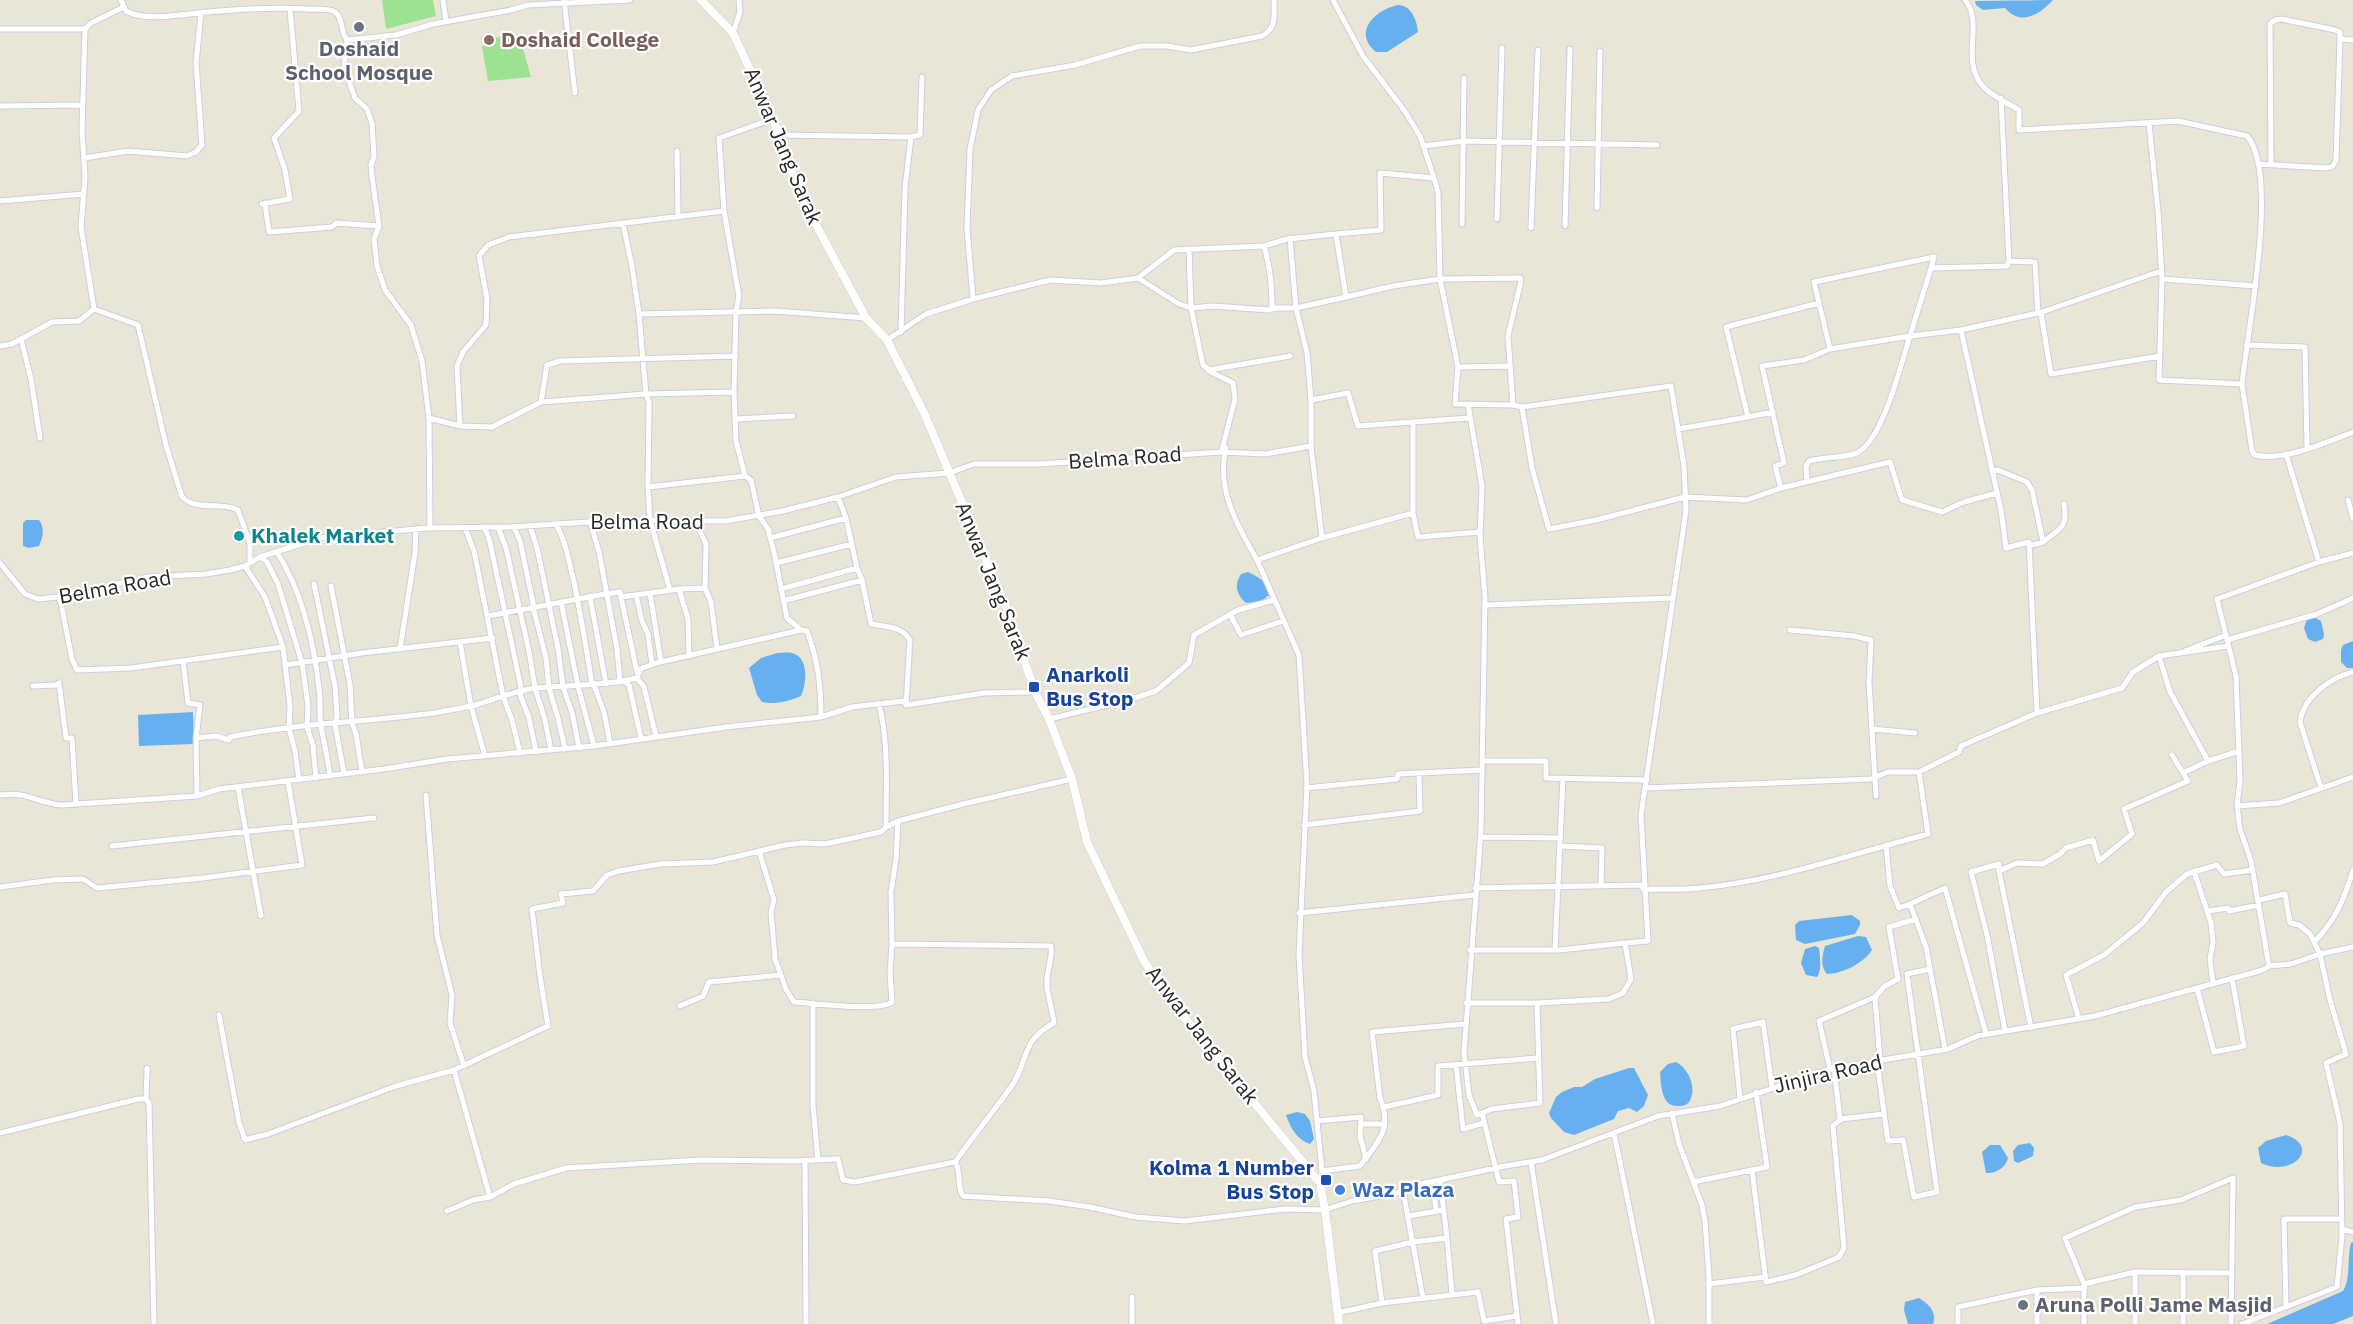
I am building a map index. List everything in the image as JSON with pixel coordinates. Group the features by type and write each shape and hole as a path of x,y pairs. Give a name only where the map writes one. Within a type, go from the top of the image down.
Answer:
{"main road":[{"name":"Anwar Jang Sarak","path":"701,0 733,33 773,119 792,172 814,221 866,318 887,340 925,416 1007,609 1035,692 1049,720 1071,779 1087,842 1144,961 1169,999 1320,1183 1339,1324"}],"street":[{"path":"121,0 126,11 136,15 290,9 337,13 346,40 344,66 347,77 356,98 367,109 372,123 374,157 371,165 380,226 376,232 375,250 385,290 411,325 422,361 429,418 430,528"},
{"path":"443,0 446,21"},
{"path":"346,40 396,35 446,21 511,10 528,2 630,0"},
{"path":"733,33 740,12 739,0"},
{"path":"973,299 967,228 970,149 978,110 991,90 1012,76 1075,65 1140,46 1167,46 1191,50 1262,36 1270,32 1274,25 1274,0"},
{"path":"1333,0 1363,56 1404,110 1420,136 1434,178 1438,192 1440,279 1458,367 1455,404 1521,407 1671,386 1684,466 1686,512 1641,815 1643,887 1648,941 1554,950 1470,950"},
{"path":"1965,0 1973,14 1972,68 1982,86 2019,110 2019,130 2178,121 2247,136 2252,142 2258,164 2261,222 2256,286 2242,384 2252,451 2259,456 2286,454 2307,449 2353,432"},
{"path":"564,2 575,93"},
{"path":"94,309 81,227 84,194 85,29 91,23 124,7"},
{"path":"290,9 298,111 274,138 285,170 290,199 264,203 269,232 332,227 336,223 380,226"},
{"path":"84,158 128,151 186,156 196,152 202,145 196,63 201,13"},
{"path":"2258,164 2327,168 2333,166 2336,160 2340,32 2282,19 2270,24 2271,164"},
{"path":"0,29 85,29"},
{"path":"2340,39 2353,40"},
{"path":"1497,219 1502,48"},
{"path":"1565,226 1570,49"},
{"path":"1531,228 1538,50"},
{"path":"1597,208 1600,51"},
{"path":"778,135 911,137 920,135 922,76"},
{"path":"1462,224 1464,78"},
{"path":"1931,268 2007,267 2009,261 2001,98"},
{"path":"0,106 83,105"},
{"path":"745,476 736,441 734,392 736,311 739,296 724,211 719,138 773,119"},
{"path":"2149,123 2162,279 2159,380 2242,384"},
{"path":"901,332 905,188 911,137"},
{"path":"1424,146 1464,141 1657,145"},
{"path":"677,151 678,217"},
{"path":"887,340 926,314 973,299 1050,280 1101,283 1137,278 1174,250 1264,246 1290,238 1381,230 1380,173 1434,178"},
{"path":"0,201 84,194"},
{"path":"460,426 457,366 463,352 486,325 487,299 479,256 488,245 509,237 724,211"},
{"path":"623,224 639,314 646,394 649,403 650,520 670,590"},
{"path":"1336,234 1346,297"},
{"path":"1290,238 1296,308 1307,353 1311,400 1311,446 1322,538"},
{"path":"1264,246 1269,261 1272,307 1269,310"},
{"path":"1189,249 1191,308 1201,362 1209,370 1233,383 1235,391 1222,452"},
{"path":"1807,482 1806,466 1809,461 1856,454 1871,441 1883,418 1911,336 1934,257 1814,282 1830,349"},
{"path":"2009,261 2035,262 2039,313 2051,374 2160,356"},
{"path":"1781,488 1775,466 1784,463 1762,366 1804,360 1830,349 1961,330 2039,313 2161,271"},
{"path":"1137,278 1179,304 1191,308 1213,306 1269,310 1296,308 1393,286 1440,279 1520,278 1508,336 1513,405"},
{"path":"2162,279 2256,286"},
{"path":"1748,417 1726,327 1819,303"},
{"path":"0,346 21,339 52,322 79,321 94,309"},
{"path":"94,309 138,325 166,445 182,497 196,505 231,507 238,510 250,544 247,565 266,597 283,647 290,707 290,728 299,780"},
{"path":"639,314 774,311 866,318"},
{"path":"1961,330 1997,493 2006,548 2029,542 2037,713"},
{"path":"21,339 31,379 40,438"},
{"path":"2246,345 2305,347 2307,449"},
{"path":"541,402 547,365 571,359 643,360 736,356"},
{"path":"1209,370 1290,356"},
{"path":"1458,367 1509,366"},
{"path":"429,418 460,426 492,426 541,402 646,394 734,392"},
{"path":"1311,400 1348,393 1358,426 1470,418"},
{"path":"1468,404 1482,486 1480,532 1485,605 1480,837 1464,1053 1469,1095 1477,1116 1492,1109 1540,1102 1538,1004"},
{"path":"1521,407 1532,468 1549,529 1596,520 1685,496 1747,500 1781,488 1890,462 1902,500 1942,512 1964,502 1997,493"},
{"path":"1678,429 1773,412"},
{"path":"735,419 792,416"},
{"path":"1413,422 1413,513 1418,537 1480,532"},
{"name":"Belma Road","path":"0,563 25,594 38,599 119,585 148,577 206,574 247,565 260,557 320,538 430,528 513,527 650,520 725,521 759,516 838,497 896,477 949,473 974,464 1039,464 1222,452 1264,454 1311,446"},
{"path":"1222,452 1226,448 1222,469 1234,520 1257,560 1299,655 1306,788 1299,955 1305,1057 1314,1091 1322,1171 1320,1183"},
{"path":"2286,454 2319,562"},
{"path":"1992,471 1998,470 2027,482 2034,497 2043,542"},
{"path":"648,487 745,476 751,480 759,516 768,530 787,618 801,630"},
{"path":"838,497 846,518 871,624 898,629 906,633 910,640 906,705"},
{"path":"2348,501 2353,518"},
{"path":"2029,546 2043,542 2061,531 2066,516 2064,504"},
{"path":"1257,560 1322,538 1413,513"},
{"path":"770,538 846,518"},
{"path":"695,521 706,544 705,588 711,602 717,649"},
{"path":"590,522 599,552 621,681"},
{"path":"556,524 564,538 593,685 604,712 610,743"},
{"path":"530,525 558,648 563,687 572,712 579,748"},
{"path":"484,527 489,538 536,752"},
{"path":"498,527 506,548 535,688 551,750"},
{"path":"513,527 520,541 546,658 549,688 565,749"},
{"path":"465,528 474,551 503,696 520,753"},
{"path":"400,649 415,553 416,529"},
{"path":"776,563 852,544"},
{"path":"277,552 290,572 305,618 320,691 321,725 326,742 330,776"},
{"path":"2269,966 2253,870 2240,829 2237,806 2240,781 2236,676 2217,599 2319,562 2353,553"},
{"path":"260,557 267,562 278,584 302,663 308,706 307,726 313,747 316,778"},
{"path":"781,588 856,568"},
{"path":"783,601 862,580"},
{"path":"314,584 335,686 337,716 335,724 344,774"},
{"path":"331,586 350,685 352,723 362,772"},
{"path":"621,597 705,588"},
{"path":"679,589 688,619 689,656"},
{"path":"488,616 620,592 637,675 644,687 656,736"},
{"path":"650,593 661,662"},
{"path":"636,595 642,621 648,634 652,665"},
{"path":"590,596 606,684"},
{"path":"58,597 72,659 77,670 123,668 283,647"},
{"path":"1485,605 1672,598"},
{"path":"1646,788 1873,778 1888,772 1918,772 1959,752 1960,746 2037,713 2122,688 2133,672 2159,656 2181,653 2316,614 2353,598"},
{"path":"1049,720 1156,691 1189,663 1194,635 1230,614 1274,600"},
{"path":"561,602 578,686 594,746"},
{"path":"1230,614 1241,635 1283,621"},
{"path":"196,738 216,736 229,740 230,737 290,728 352,723 471,706 535,688 606,684 637,675 640,669 661,662 801,630 807,631 814,651 821,688 821,717"},
{"path":"1790,630 1854,636 1871,640 1869,682 1875,796"},
{"path":"285,665 493,638"},
{"path":"2181,653 2227,640"},
{"path":"460,642 471,706 485,756"},
{"path":"2159,656 2170,692 2208,761"},
{"path":"183,661 189,703 200,705 196,738 197,796"},
{"path":"2321,788 2300,722 2301,711 2325,684 2353,672"},
{"path":"621,681 629,685 640,738"},
{"path":"33,686 59,683 66,738 72,738 76,804"},
{"path":"906,705 984,693 1035,692"},
{"path":"0,795 30,796 47,804 197,796 219,789 362,772 447,759 579,748 640,738 821,717 852,706 904,701 906,705"},
{"path":"879,704 885,736 886,827"},
{"path":"1872,729 1915,733"},
{"path":"2183,773 2208,761 2239,751"},
{"path":"1999,871 2018,863 2043,864 2066,848 2093,840 2100,861 2132,834 2124,809 2188,781 2172,755"},
{"path":"1482,761 1546,761 1546,778 1647,780"},
{"path":"1306,788 1397,779 1398,774 1482,770"},
{"path":"1299,913 1475,892 1601,886 1698,888 1752,880 1813,867 1928,834 1918,772"},
{"path":"1304,825 1420,811 1419,773"},
{"path":"2237,806 2279,803 2353,777"},
{"path":"1554,950 1563,778"},
{"path":"219,1015 239,1122 245,1140 268,1134 396,1086 454,1070 548,1026 532,909 562,903 561,894 593,891 607,875 619,871 660,864 713,862 802,843 825,844 880,832 898,821 1038,785 1071,779"},
{"path":"0,887 53,880 83,879 96,888 302,865 288,781"},
{"path":"238,787 261,916"},
{"path":"426,795 437,935 452,994 450,1023 464,1066"},
{"path":"112,846 374,818"},
{"path":"759,851 774,900 771,912 775,959 794,1002 888,1005 892,1002 891,892 898,821"},
{"path":"1480,837 1560,838"},
{"path":"1886,845 1892,892 1899,908 1945,888 1986,1034"},
{"path":"1560,846 1602,848 1601,886"},
{"path":"2005,1031 1989,946 1971,872 1999,864 2031,1028"},
{"path":"2079,1019 2066,975 2104,955 2143,924 2166,892 2187,874 2217,865 2224,874 2253,870"},
{"path":"2314,942 2325,932 2335,917 2353,870"},
{"path":"2194,871 2207,911 2214,943 2210,959 2213,984"},
{"path":"2207,911 2228,908 2229,911 2284,894 2290,923 2299,925 2310,934 2320,954 2330,1000 2346,1054 2326,1063 2340,1123 2342,1229 2337,1287 2242,1324"},
{"path":"1910,904 1926,947 1945,1049"},
{"path":"1841,1119 1832,1069 1819,1021 1875,997 1885,986 1898,979 1889,927 1916,919"},
{"path":"1466,1004 1538,1004 1609,999 1623,993 1632,979 1625,943"},
{"path":"447,1211 473,1200 490,1197 514,1184 566,1168 701,1160 838,1159 843,1180 855,1182 955,1162 1013,1085 1029,1042 1040,1031 1054,1023 1047,986 1051,946 892,944"},
{"name":"Jinjira Road","path":"955,1162 958,1167 961,1194 968,1197 1049,1201 1135,1217 1185,1221 1285,1209 1325,1210 1352,1201 1403,1191 1440,1180 1542,1160 1672,1113 1720,1106 1756,1092 1832,1069 1945,1049 1986,1034 2079,1019 2213,984 2269,966 2291,964 2353,946"},
{"path":"1875,997 1888,1141 1903,1140 1914,1197 1937,1192 1907,974 1930,969"},
{"path":"680,1006 703,996 709,982 781,975"},
{"path":"2198,988 2214,1053 2244,1046 2232,978"},
{"path":"813,1003 813,1105 818,1160"},
{"path":"1740,1098 1733,1029 1763,1022 1772,1087"},
{"path":"1322,1171 1360,1166 1384,1133 1384,1107 1380,1098 1372,1032 1465,1024"},
{"path":"1384,1107 1438,1095 1438,1066 1538,1058"},
{"path":"1456,1065 1463,1129 1485,1124"},
{"path":"147,1068 146,1100 151,1112 149,1149 154,1324"},
{"path":"454,1070 490,1197"},
{"path":"1693,1182 1767,1167 1756,1092"},
{"path":"0,1133 138,1099 146,1100"},
{"path":"1482,1113 1499,1182 1514,1181 1518,1217 1506,1219 1518,1324"},
{"path":"1672,1113 1679,1144 1702,1205 1705,1221 1709,1324"},
{"path":"1752,1170 1766,1282 1796,1275 1839,1257 1845,1248 1833,1126 1841,1119 1884,1114"},
{"path":"1317,1121 1361,1117 1360,1136 1366,1159"},
{"path":"1361,1124 1384,1124"},
{"path":"1614,1133 1653,1324"},
{"path":"805,1160 807,1324"},
{"path":"1531,1162 1556,1324"},
{"path":"2084,1324 2084,1286 2065,1238 2135,1207 2181,1200 2233,1178 2231,1324"},
{"path":"1440,1180 1452,1294"},
{"path":"1433,1182 1436,1211"},
{"path":"1403,1191 1423,1298"},
{"path":"1408,1216 1444,1210"},
{"path":"2286,1307 2284,1219 2341,1219"},
{"path":"2342,1229 2353,1232"},
{"path":"1382,1303 1375,1251 1413,1242 1447,1238"},
{"path":"1958,1324 1958,1307 2037,1290 2084,1286 2135,1272 2232,1273"},
{"path":"2135,1272 2135,1324"},
{"path":"2182,1324 2183,1272"},
{"path":"1709,1284 1765,1277"},
{"path":"2037,1290 2037,1324"},
{"path":"1338,1313 1382,1303 1478,1292 1484,1321 1517,1316"},
{"path":"1132,1296 1132,1324"}],"green space":[{"path":"382,0 433,0 436,16 386,29"},
{"path":"519,34 531,77 488,81 482,47 493,38"}],"water":[{"path":"2053,0 2036,14 2024,18 2011,14 2005,8 1983,10 1976,5 1975,1"},
{"path":"1398,5 1410,10 1418,32 1387,52 1376,52 1366,37 1369,23 1381,12"},
{"path":"26,520 39,520 41,523 43,533 39,546 29,548 23,546 23,523"},
{"path":"1248,572 1259,578 1267,587 1269,595 1261,601 1246,603 1238,593 1239,578 1241,574"},
{"path":"2314,617 2321,621 2324,634 2323,639 2315,642 2308,639 2304,628 2307,619"},
{"path":"2353,641 2353,668 2347,668 2341,662 2341,650 2343,645"},
{"path":"777,653 798,655 805,671 803,691 801,696 787,701 762,702 757,695 749,668 761,658"},
{"path":"193,712 194,744 139,746 138,715"},
{"path":"1852,915 1860,921 1855,934 1805,944 1796,940 1795,925 1799,921"},
{"path":"1858,936 1866,937 1872,950 1868,955 1852,967 1827,974 1822,964 1825,946"},
{"path":"1815,946 1819,948 1820,959 1820,971 1817,977 1806,975 1801,963 1805,949"},
{"path":"1676,1062 1688,1074 1692,1085 1692,1097 1687,1104 1682,1106 1668,1102 1662,1088 1660,1072 1668,1064"},
{"path":"1634,1068 1648,1095 1644,1106 1637,1112 1629,1108 1618,1111 1614,1119 1574,1135 1564,1132 1551,1118 1549,1113 1556,1097 1562,1092 1574,1087 1582,1087 1595,1079"},
{"path":"1297,1112 1305,1114 1310,1121 1314,1139 1310,1144 1298,1136 1286,1115"},
{"path":"2286,1135 2296,1140 2302,1147 2302,1153 2298,1159 2283,1167 2272,1167 2261,1163 2258,1148 2266,1141"},
{"path":"2030,1143 2034,1148 2033,1156 2018,1163 2014,1161 2013,1151 2018,1145"},
{"path":"1990,1145 2000,1145 2008,1158 2000,1169 1986,1173 1982,1152"},
{"path":"2353,1242 2353,1316 2333,1324 2267,1324 2343,1291"},
{"path":"1919,1298 1931,1309 1934,1316 1933,1324 1908,1324 1904,1310 1905,1302"}],"place":[{"name":"Doshaid School Mosque","path":"359,27"},
{"name":"Doshaid College","path":"489,40"},
{"name":"Khalek Market","path":"239,536"},
{"name":"Anarkoli Bus Stop","path":"1034,687"},
{"name":"Kolma 1 Number Bus Stop","path":"1326,1180"},
{"name":"Waz Plaza","path":"1340,1190"},
{"name":"Aruna Polli Jame Masjid","path":"2023,1305"}]}
